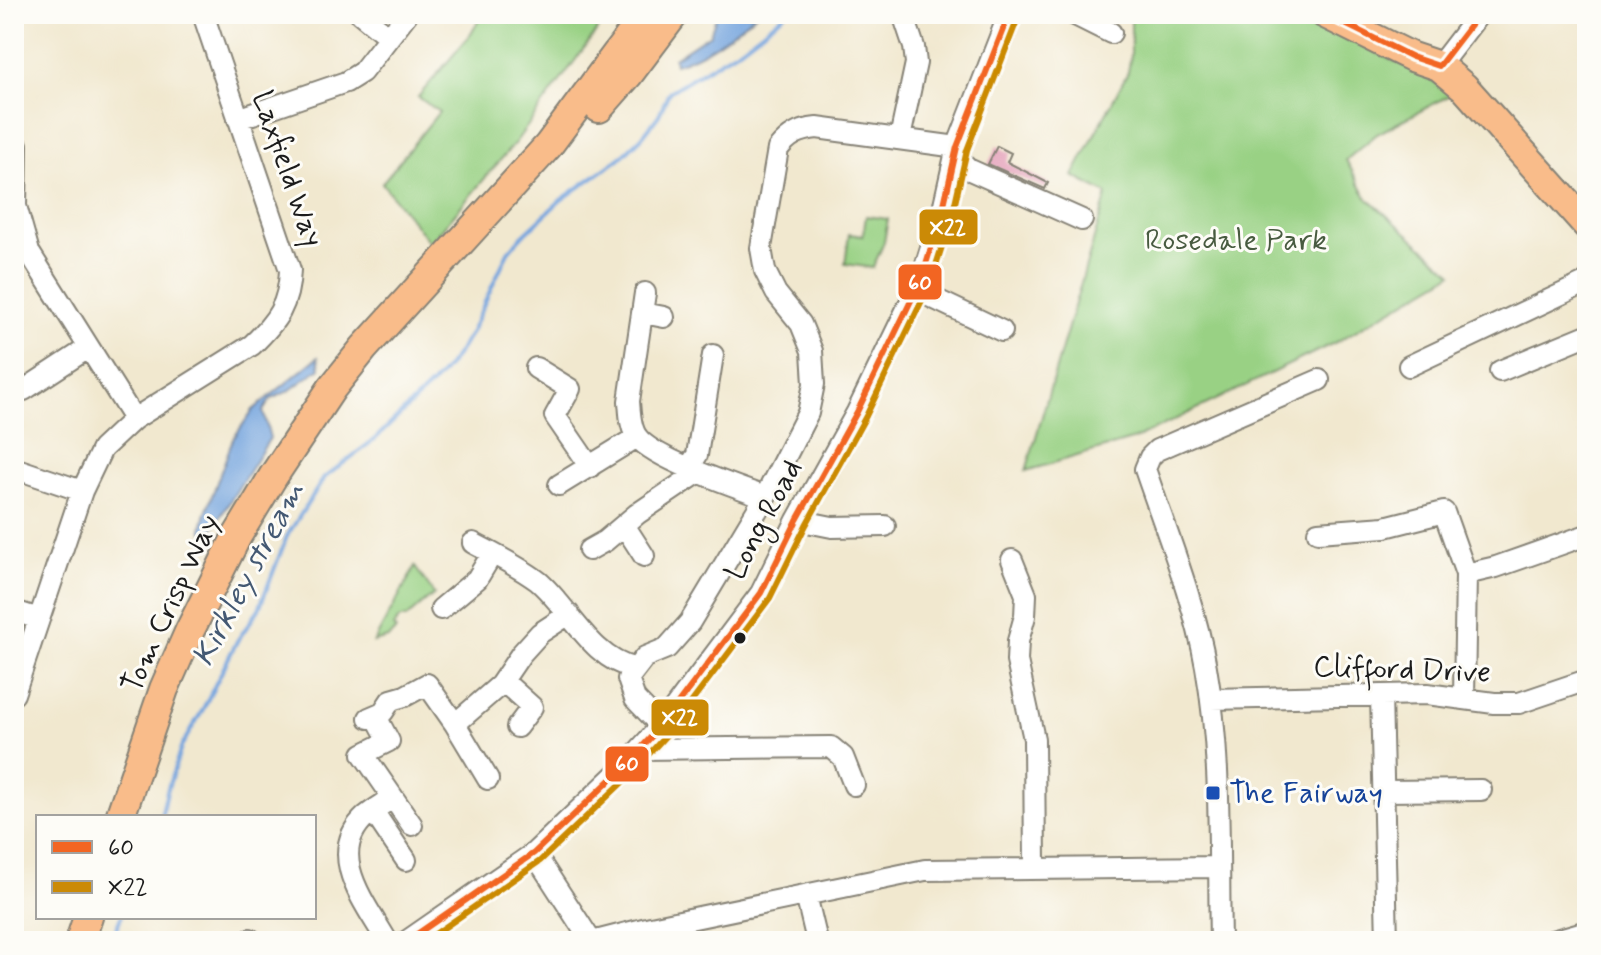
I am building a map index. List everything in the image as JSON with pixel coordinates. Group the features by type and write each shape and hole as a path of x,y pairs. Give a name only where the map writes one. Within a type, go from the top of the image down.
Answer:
{"highway":[{"path":"305,430 332,388 364,348 548,146 646,14"},
{"path":"305,430 414,303 519,199 628,75 674,14"},
{"path":"1325,14 1412,57 1439,66 1464,87 1583,214"},
{"name":"Tom Crisp Way","path":"121,815 164,689 190,630 237,536 305,430"},
{"path":"80,941 87,919"}],"street":[{"name":"Laxfield Way","path":"14,694 82,491 102,449 134,419 252,345 269,330 282,310 289,291 290,270 203,14"},
{"path":"361,14 389,37"},
{"path":"238,119 346,82 362,72 407,14"},
{"name":"Long Road","path":"407,941 534,853 641,749 761,593 797,520 857,412 916,290 943,209 956,152 1009,14"},
{"path":"1073,14 1111,33"},
{"path":"1439,66 1479,14"},
{"path":"900,138 916,63 907,15"},
{"path":"661,726 631,693 628,679 645,657 667,648 690,622 765,497 808,413 814,384 812,351 801,324 770,282 761,248 778,149 788,137 802,130 817,128 900,138 956,152 968,169 1082,220"},
{"path":"16,154 16,206 29,252 134,419"},
{"path":"1409,366 1587,282"},
{"path":"916,290 1002,331"},
{"path":"664,317 644,303 629,401 637,437 649,447 694,469 765,497"},
{"path":"1511,367 1587,335"},
{"path":"24,390 88,348"},
{"path":"589,550 605,541 694,469 713,355"},
{"path":"536,368 570,389 555,416 578,467"},
{"path":"1220,941 1217,770 1211,699 1196,621 1145,469 1157,450 1311,389"},
{"path":"559,485 578,467 637,437"},
{"path":"14,468 82,491"},
{"path":"1318,532 1385,527 1451,509 1466,574 1464,697"},
{"path":"797,520 832,527 885,526"},
{"path":"624,525 644,556"},
{"path":"1466,574 1496,567 1587,535"},
{"path":"473,543 537,581 559,600 596,646 624,666 634,668"},
{"path":"441,609 477,579 492,554"},
{"path":"1012,560 1026,595 1017,661 1034,739 1035,868"},
{"path":"14,611 39,619"},
{"path":"449,715 503,681 540,633 569,614"},
{"name":"Clifford Drive","path":"1211,699 1427,694 1494,703 1519,703 1587,680"},
{"path":"503,681 538,700 517,727"},
{"path":"412,825 363,754 389,741 374,721 391,700 427,684 488,779"},
{"path":"1381,695 1387,941"},
{"path":"641,749 831,747 843,757 854,785"},
{"path":"387,790 373,811 351,834 347,856 355,888 387,941"},
{"path":"1384,791 1472,796"},
{"path":"373,811 406,860"},
{"path":"534,853 593,941 925,870 1218,867"},
{"path":"806,895 817,941"},
{"path":"1552,941 1587,931"}],"green space":[{"path":"482,14 609,14 515,143 430,243 382,183 439,112 418,97 471,34"},
{"name":"Rosedale Park","path":"1131,14 1297,14 1454,93 1377,134 1346,160 1367,198 1453,273 1338,341 1135,439 1026,471 1107,194 1073,176 1128,72"},
{"path":"866,216 888,219 884,242 873,268 845,264 849,234 863,236"},
{"path":"415,567 434,594 406,618 400,618 393,627 396,630 388,638 374,642"}],"water":[{"path":"717,14 756,14 708,49 675,64 674,58 710,34"},
{"path":"318,357 320,368 289,391 271,399 263,411 270,438 210,533 204,534 202,529 206,512 233,439 253,410"}],"building":[{"path":"997,146 1011,153 1007,162 1048,183 1045,189 988,164"}],"waterway":[{"name":"Kirkley stream","path":"161,815 182,745 237,641 259,609 287,536 324,478 375,439 438,378 456,356 470,334 508,252 520,238 561,200 619,159 642,137 659,115 669,92 741,48 785,14"},
{"name":"Kirkley stream","path":"111,941 120,919"}],"transit line":[{"name":"60","path":"407,941 534,853 622,769 661,726 761,593 797,520 857,412 921,280 943,209 957,147 1009,14"},
{"name":"60","path":"1325,14 1412,57 1439,66 1479,14"},
{"name":"X22","path":"425,941 540,861 629,776 669,732 770,598 866,416 930,284 953,212 967,150 1018,18"}],"place":[{"name":"The Fairway","path":"1213,793"}]}
